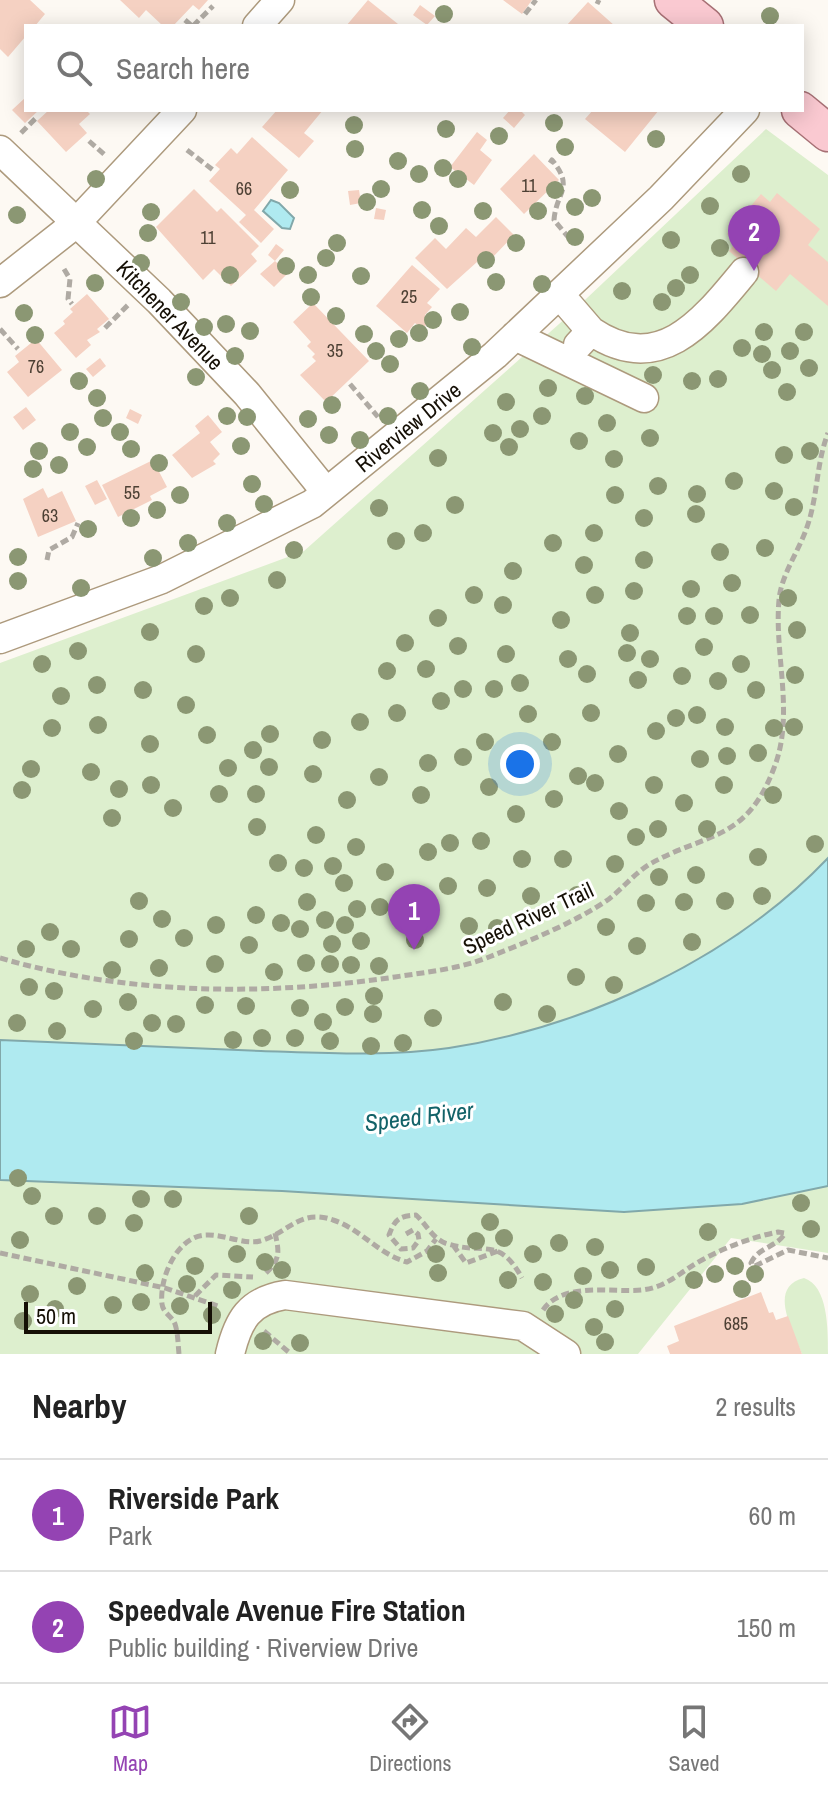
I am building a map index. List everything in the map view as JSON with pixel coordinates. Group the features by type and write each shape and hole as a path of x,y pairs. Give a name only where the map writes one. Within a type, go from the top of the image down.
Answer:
{"main road":[{"path":"673,0 703,24"},
{"path":"802,112 828,133"}],"street":[{"path":"259,24 280,0"},
{"path":"0,283 75,224 180,112"},
{"name":"Riverview Drive","path":"0,639 162,579 312,504 515,336 661,198 743,112"},
{"name":"Kitchener Avenue","path":"10,142 75,224 159,301 247,394 326,492"},
{"path":"560,295 591,331 610,344 634,351 652,349 674,341 715,305 744,272"},
{"path":"564,358 591,331"},
{"path":"515,336 644,398"},
{"path":"230,1354 242,1317 260,1301 301,1296 523,1326 566,1354"}],"path":[{"path":"525,14 536,0"},
{"path":"195,24 213,6"},
{"path":"185,20 190,24"},
{"path":"10,142 37,117"},
{"path":"89,141 110,159"},
{"path":"187,150 213,170"},
{"path":"550,163 552,160 560,169 565,183 554,220 574,244"},
{"path":"64,269 70,279 68,299 72,304"},
{"path":"105,328 130,303"},
{"path":"0,329 18,349"},
{"path":"350,384 378,417"},
{"name":"Speed River Trail","path":"0,958 119,984 281,989 337,986 425,972 486,958 536,936 608,899 650,864 718,837 750,809 774,769 781,748 783,706 779,599 808,526 815,478 828,433"},
{"path":"47,560 49,550 72,537 78,523"},
{"path":"406,1234 413,1230 418,1234 419,1240 413,1248 401,1249 392,1243 389,1235 394,1221 403,1216 416,1215 436,1239 453,1245 499,1251 515,1265 522,1278"},
{"path":"179,1354 176,1326 162,1308 174,1254 186,1240 203,1234 258,1242 303,1219 330,1219 354,1229 380,1251 407,1262 427,1251 436,1239"},
{"path":"195,1296 216,1275 252,1277 266,1273 276,1264 280,1253 275,1233"},
{"path":"540,1315 548,1303 562,1295 602,1289 644,1290 665,1284 700,1261 768,1234 785,1233 783,1239 755,1255 751,1263 755,1266 788,1250 828,1258"},
{"path":"453,1245 466,1263 474,1263 499,1251"},
{"path":"0,1253 195,1296 242,1317 291,1354"}],"green space":[{"path":"766,129 828,175 828,1253 731,1238 638,1354 0,1354 0,663 304,551 568,316"},
{"path":"804,1278 812,1282 822,1299 827,1321 828,1354 802,1354 789,1322 785,1300 787,1290"}],"water":[{"path":"271,200 279,203 294,218 290,229 282,228 263,211"},
{"name":"Speed River","path":"828,858 828,1186 742,1204 624,1212 282,1191 0,1180 0,1040 355,1054 426,1051 500,1038 552,1024 603,1005 654,983 702,957 790,894"}],"building":[{"path":"0,0 30,0 45,14 37,24 24,24 24,38 8,57 0,49"},
{"path":"120,0 208,0 199,10 193,5 175,24 161,24 146,10 139,18"},
{"path":"368,0 398,24 348,24"},
{"path":"503,0 532,0 522,14"},
{"path":"588,2 613,24 568,24"},
{"path":"420,5 435,16 426,24 413,15"},
{"path":"24,99 24,112 37,112 25,123 12,110"},
{"path":"47,112 90,114 79,124 87,133 66,152 37,121"},
{"path":"275,112 321,112 304,133 314,141 299,158 262,127"},
{"path":"508,112 522,112 525,115 514,128 503,118"},
{"path":"591,112 657,112 625,152 585,119"},
{"path":"477,132 487,140 480,150 492,160 474,185 450,167"},
{"path":"252,137 288,170 254,210 274,229 261,243 239,222 246,215 209,181 220,169 215,165 231,148 237,154"},
{"path":"534,154 559,180 524,214 500,189"},
{"path":"194,189 217,212 221,208 259,246 251,254 257,261 231,286 214,269 203,280 156,227"},
{"path":"359,190 361,203 350,205 348,191"},
{"path":"777,193 820,229 808,245 828,262 828,306 790,274 776,291 729,251 736,242 727,234 761,194 770,202"},
{"path":"376,208 386,210 384,220 374,219"},
{"path":"496,217 514,235 492,258 487,253 447,289 415,258 435,238 446,249 466,228 476,237"},
{"path":"276,244 284,250 275,261 268,255"},
{"path":"275,261 288,273 274,287 260,274"},
{"path":"412,265 440,289 427,303 432,307 425,315 431,320 422,329 415,323 407,333 376,306"},
{"path":"87,294 109,319 97,329 100,332 87,340 91,345 76,358 54,333 73,312 70,309"},
{"path":"313,303 369,361 326,402 300,375 316,361 312,357 315,354 307,346 311,342 293,322"},
{"path":"36,339 62,370 28,397 7,372 19,362 15,356"},
{"path":"100,358 106,366 93,377 86,369"},
{"path":"26,407 36,420 23,430 13,417"},
{"path":"130,409 142,415 138,424 126,418"},
{"path":"208,415 222,432 210,442 220,454 213,461 216,464 192,478 172,455 200,433 195,426"},
{"path":"153,460 167,487 150,496 152,500 118,517 102,485"},
{"path":"97,480 107,499 95,505 85,486"},
{"path":"43,488 48,498 62,491 76,521 38,537 23,499"},
{"path":"761,1292 769,1313 773,1312 776,1320 788,1316 802,1354 670,1354 667,1346 679,1341 674,1326"}],"place":[{"name":"Speedvale Avenue Fire Station","path":"754,271"},
{"name":"Riverside Park","path":"414,950"}]}
